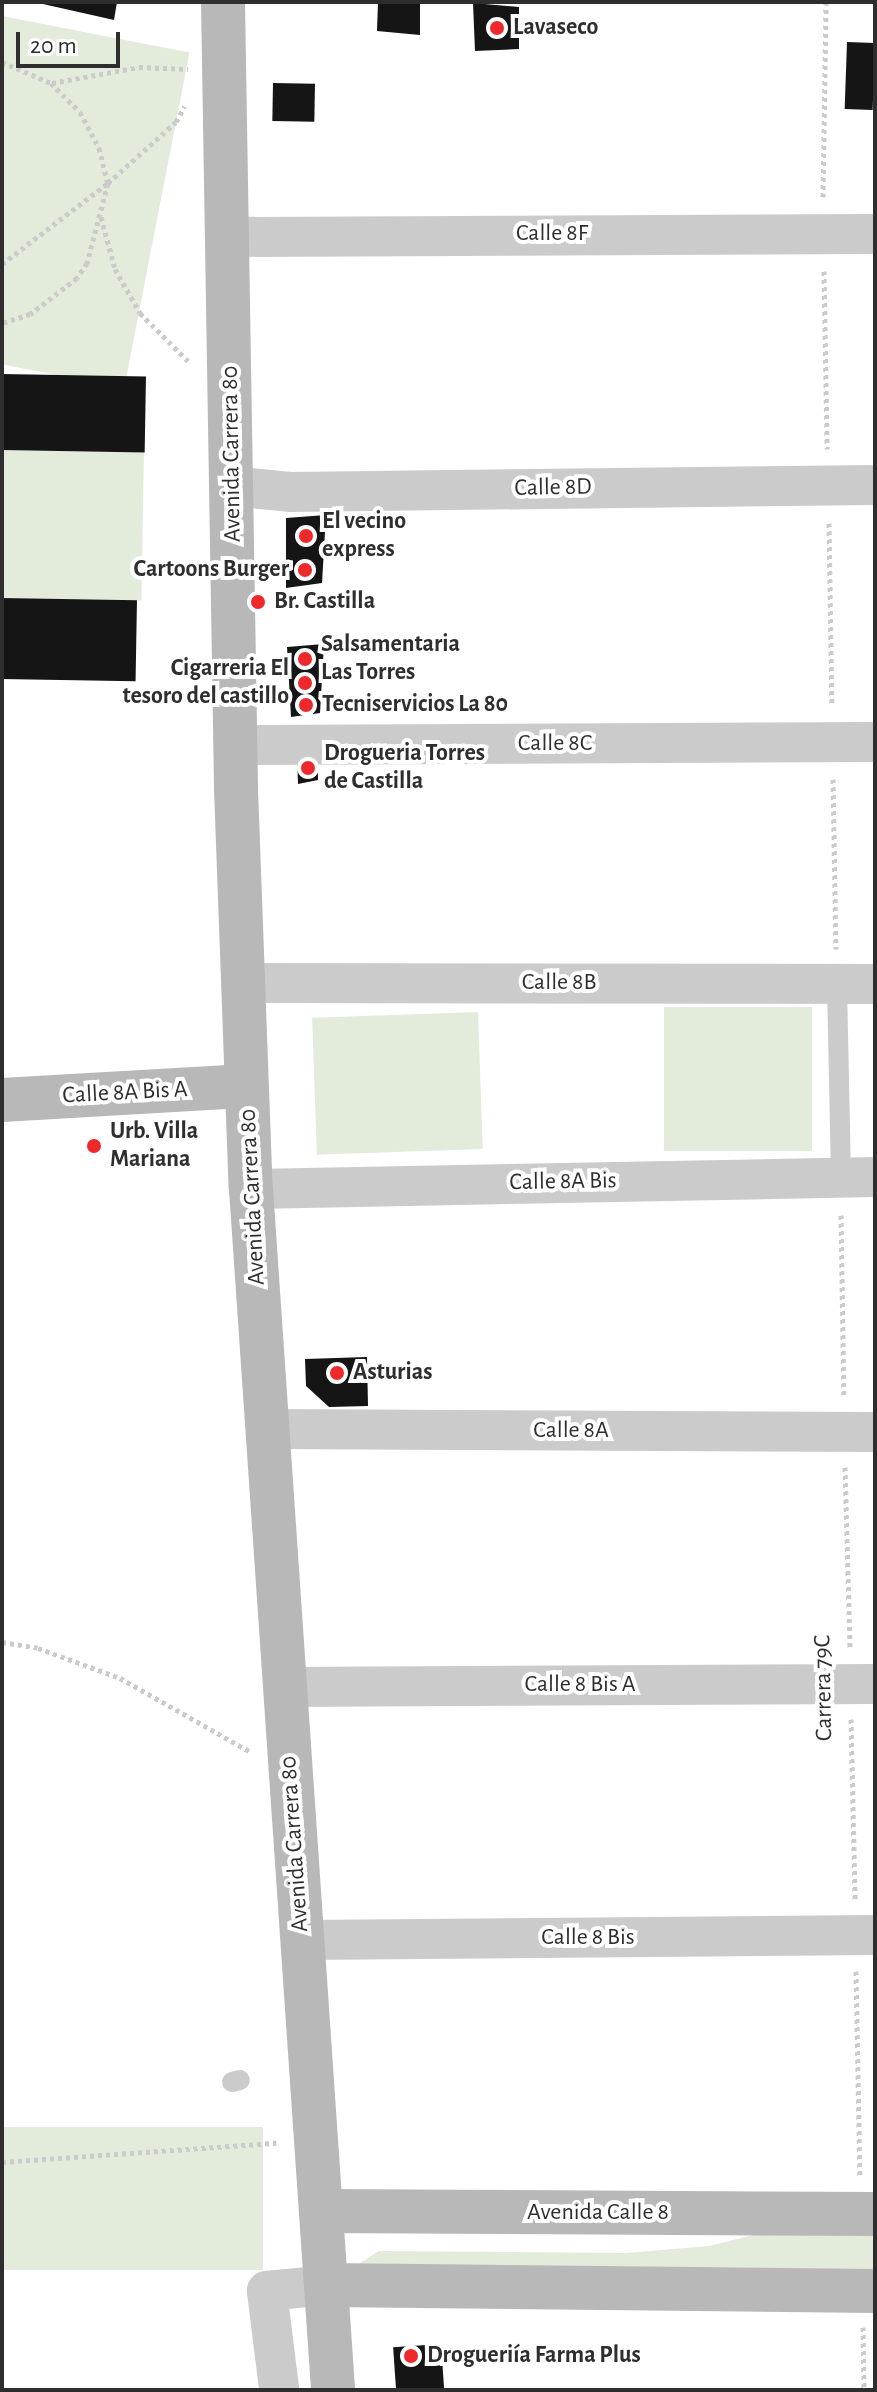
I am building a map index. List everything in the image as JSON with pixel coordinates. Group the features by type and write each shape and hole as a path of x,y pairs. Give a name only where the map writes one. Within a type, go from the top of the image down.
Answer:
{"street":[{"name":"Avenida Carrera 80","path":"223,2 219,75 228,237 235,745 251,1189 332,2372"},
{"name":"Calle 8F","path":"228,237 875,234"},
{"name":"Calle 8D","path":"232,486 290,492 875,485"},
{"name":"Calle 8C","path":"235,745 875,742"},
{"name":"Calle 8B","path":"243,983 856,985"},
{"name":"Calle 8A Bis A","path":"2,1100 247,1086"},
{"name":"Calle 8A Bis","path":"251,1189 858,1178"},
{"name":"Calle 8A","path":"267,1429 860,1432"},
{"name":"Calle 8 Bis A","path":"284,1687 863,1684"},
{"name":"Calle 8 Bis","path":"302,1940 865,1935"},
{"name":"Avenida Calle 8","path":"321,2211 868,2214"},
{"path":"279,2389 267,2291 326,2285 869,2292"},
{"path":"279,2389 296,2368 332,2372"}],"lane":[{"path":"856,985 858,1178"}],"path":[{"path":"2,62 51,83 80,112 99,148 108,183 101,216 77,278 30,314 2,323"},
{"path":"51,83 177,65 219,75"},
{"path":"2,264 108,183 176,122 192,96 219,75"},
{"path":"101,216 115,269 140,313 231,406"},
{"name":"Carrera 79C","path":"858,1178 868,2214"},
{"path":"2,1642 38,1648 120,1678 290,1774"},
{"path":"2,2162 315,2141"},
{"path":"864,2390 869,2292"}],"green space":[{"path":"2,16 189,52 124,388 2,364"},
{"path":"2,450 144,452 141,600 2,598"},
{"path":"664,1007 812,1007 812,1151 664,1151"},
{"path":"478,1012 483,1149 317,1155 312,1018"},
{"path":"2,2127 263,2127 263,2270 2,2270"},
{"path":"875,2230 875,2274 361,2271 360,2263 379,2251 626,2253 709,2246 769,2231"}],"building":[{"path":"34,2 117,2 114,20"},
{"path":"378,2 420,2 420,35 377,31"},
{"name":"Lavaseco","path":"473,3 519,7 519,49 475,51"},
{"path":"847,42 875,43 873,110 845,109"},
{"path":"273,83 315,84 314,122 272,121"},
{"path":"2,374 146,377 145,453 2,450"},
{"path":"326,515 322,583 286,588 286,518"},
{"path":"2,598 137,600 136,681 2,679"},
{"path":"324,644 320,713 291,717 287,647"},
{"name":"Drogueria Torres de Castilla","path":"318,754 318,780 298,784 297,755"},
{"name":"Asturias","path":"367,1357 368,1406 329,1407 306,1386 305,1359"},
{"path":"441,2344 444,2390 396,2390 393,2347"}],"place":[{"name":"Lavaseco","path":"497,28"},
{"name":"El vecino express","path":"306,536"},
{"name":"Cartoons Burger","path":"305,570"},
{"name":"Br. Castilla","path":"258,602"},
{"name":"Salsamentaria Las Torres","path":"305,659"},
{"name":"Cigarreria El tesoro del castillo","path":"305,683"},
{"name":"Tecniservicios La 80","path":"306,705"},
{"name":"Drogueria Torres de Castilla","path":"308,768"},
{"name":"Urb. Villa Mariana","path":"94,1146"},
{"name":"Asturias","path":"337,1373"},
{"name":"Drogueriía Farma Plus","path":"411,2356"}]}
